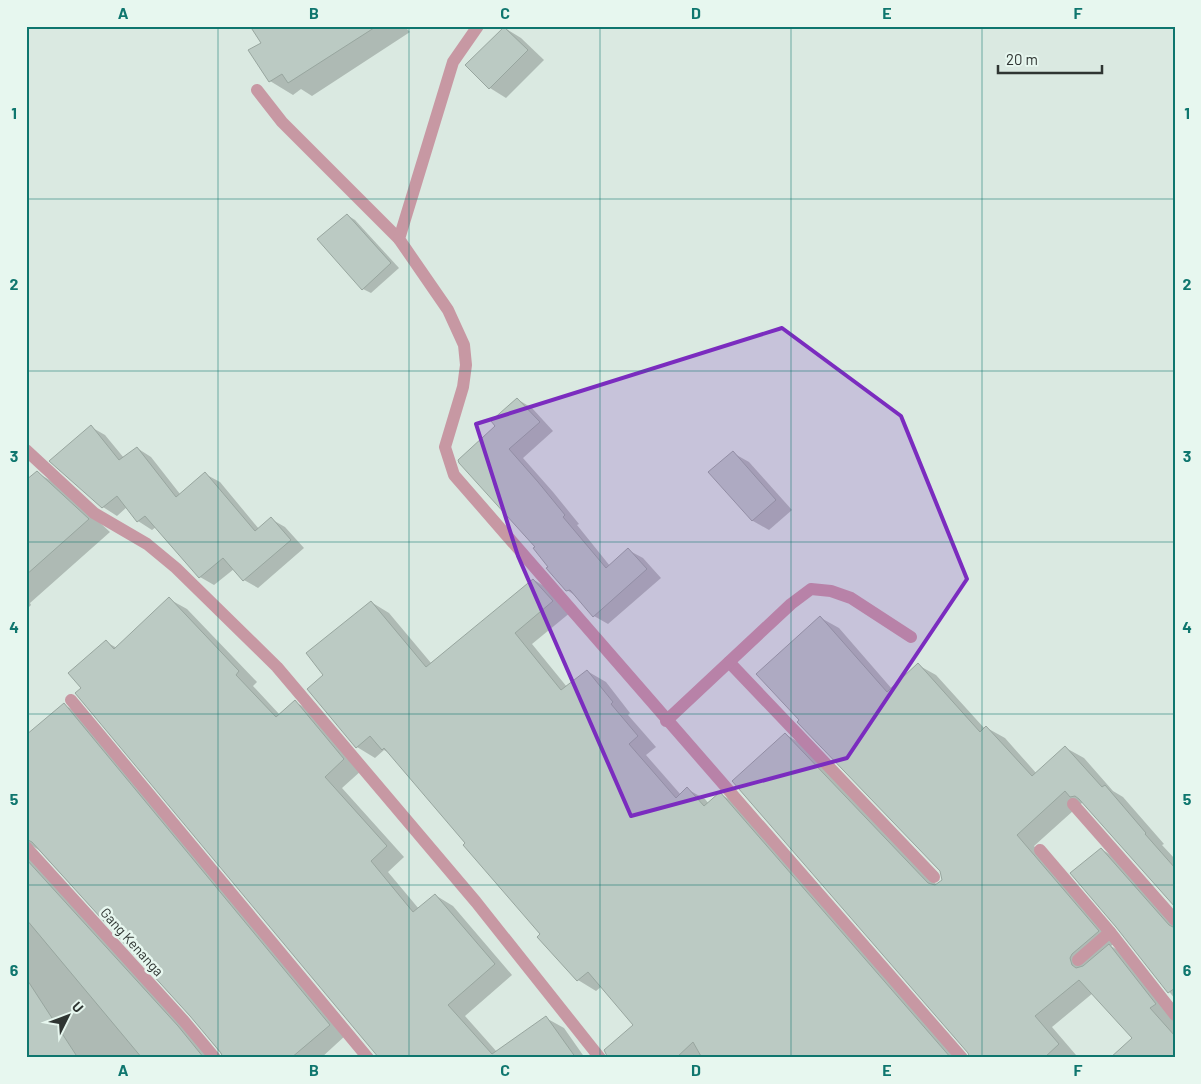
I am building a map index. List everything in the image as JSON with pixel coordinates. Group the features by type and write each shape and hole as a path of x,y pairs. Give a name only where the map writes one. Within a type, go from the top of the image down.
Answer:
{"street":[{"path":"399,239 453,62 478,26"},
{"path":"258,90 294,135 399,239 448,310 464,345 466,365 463,387 445,447 454,476 962,1058"},
{"path":"26,450 94,513 147,544 176,568 277,667 476,902 600,1058"},
{"path":"666,721 790,604 811,589 831,591 851,598 911,637"},
{"path":"729,662 934,877"},
{"path":"71,700 368,1058"},
{"path":"1073,804 1175,920"},
{"name":"Gang Kenanga","path":"26,847 184,1021 215,1058"},
{"path":"1040,850 1110,932 1175,1015"},
{"path":"1078,960 1110,932"}],"highlighted area":[{"path":"782,328 901,416 967,579 847,758 631,816 518,556 476,424"}],"building":[{"path":"250,26 377,26 288,83 282,74 269,82 248,50 261,43"},
{"path":"504,27 528,50 489,89 465,65"},
{"path":"347,214 391,263 362,290 317,239"},
{"path":"517,398 540,422 509,449 565,515 563,517 606,568 628,548 647,569 593,617 570,590 566,591 546,568 548,567 533,548 535,547 459,463 458,460 495,426 491,421"},
{"path":"91,425 119,460 137,447 176,497 205,472 255,531 271,517 291,540 243,581 223,558 199,578 145,516 137,522 117,496 102,508 49,461"},
{"path":"733,451 776,500 752,521 708,472"},
{"path":"37,471 89,519 26,575 26,480"},
{"path":"533,579 553,601 515,633 561,690 587,670 613,702 611,704 638,736 629,744 676,798 687,787 704,806 720,792 951,1058 702,1058 693,1042 676,1058 608,1058 604,1050 633,1025 588,972 577,981 537,937 540,934 463,845 465,843 384,748 382,750 370,736 356,748 307,689 323,675 306,653 371,601 426,667"},
{"path":"169,597 239,671 236,675 276,717 295,700 344,759 325,777 387,846 371,861 413,912 435,894 495,964 448,1005 492,1054 546,1016 576,1058 379,1058 75,693 81,688 68,673 106,640 114,649"},
{"path":"820,616 887,692 918,663 980,732 986,726 1032,776 1065,746 1102,787 1105,785 1175,868 1175,907 1079,799 1075,796 1070,797 1065,791 1017,835 1099,931 1072,954 1070,958 1072,965 1076,968 1083,966 1109,944 1156,1004 1150,1008 1175,1036 1175,1058 1110,1058 1132,1038 1079,980 1035,1016 1059,1044 1044,1058 970,1058 968,1053 732,781 785,733 928,883 935,885 942,880 940,871 797,722 799,720 756,674"},
{"path":"64,703 330,1025 291,1058 223,1058 221,1053 190,1016 32,842 26,839 26,735"},
{"path":"1101,848 1169,925 1175,928 1175,988 1168,993 1070,873"},
{"path":"26,859 178,1026 204,1058 142,1058 26,919"},
{"path":"26,978 78,1058 26,1058"}]}
